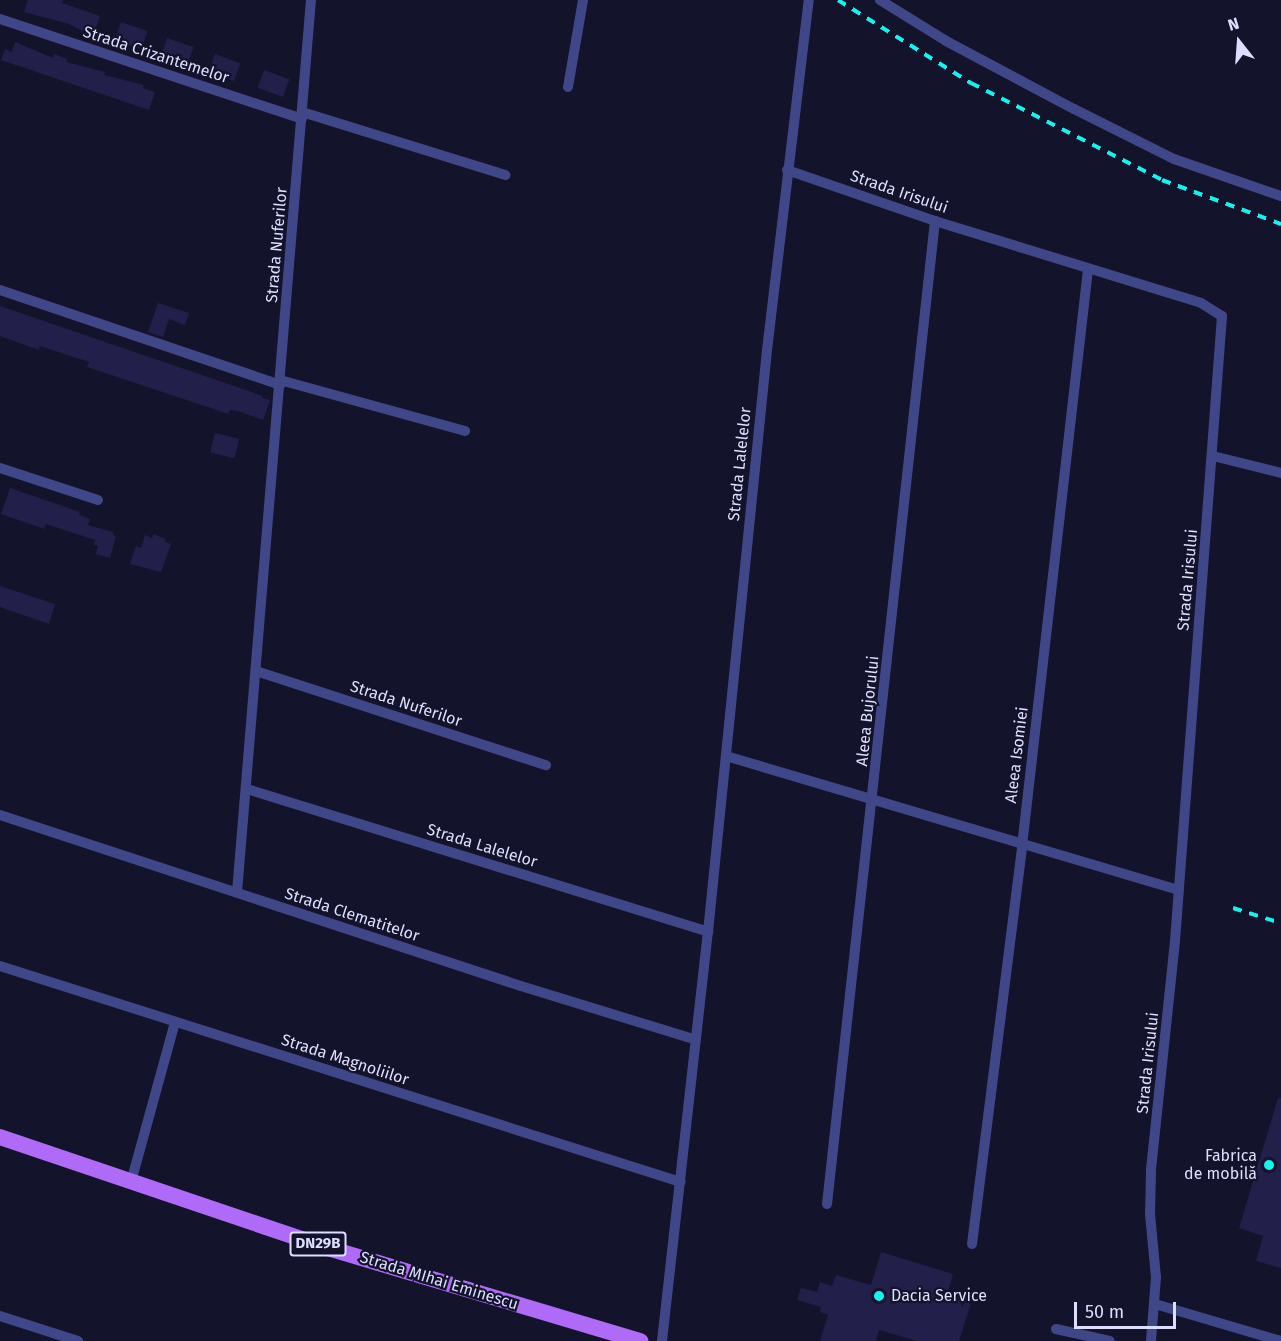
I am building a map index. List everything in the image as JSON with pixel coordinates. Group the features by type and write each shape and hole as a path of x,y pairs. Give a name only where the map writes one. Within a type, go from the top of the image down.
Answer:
{"main road":[{"name":"Strada MIhai Eminescu","path":"0,1137 328,1248 640,1341"}],"street":[{"name":"Strada Nuferilor","path":"237,892 311,0"},
{"path":"568,87 583,0"},
{"name":"Strada Lalelelor","path":"662,1341 708,932 787,170 809,0"},
{"path":"880,0 946,41 1164,154 1281,196"},
{"name":"Strada Crizantemelor","path":"0,18 302,116"},
{"path":"302,116 505,175"},
{"name":"Strada Irisului","path":"787,170 935,221 1201,303 1222,316 1179,890 1165,1058 1151,1171 1155,1304 1151,1341"},
{"name":"Aleea Bujorului","path":"827,1204 935,221"},
{"name":"Aleea Isomiei","path":"972,1244 1022,846 1088,269"},
{"path":"0,290 280,382 465,431"},
{"path":"1213,456 1281,474"},
{"path":"0,468 98,500"},
{"name":"Strada Nuferilor","path":"256,671 546,765"},
{"path":"726,756 1022,846 1179,890"},
{"name":"Strada Lalelelor","path":"247,789 708,932"},
{"name":"Strada Clematitelor","path":"0,815 521,986 696,1040"},
{"name":"Strada Magnoliilor","path":"0,966 681,1182"},
{"path":"131,1182 176,1022"},
{"path":"1155,1304 1281,1341"},
{"path":"0,1316 78,1341"},
{"path":"1056,1329 1110,1341"}],"building":[{"path":"28,0 63,0 62,3 100,16 93,36 69,24 24,12"},
{"path":"121,22 147,31 141,49 115,40"},
{"path":"167,38 193,47 187,65 161,56"},
{"path":"15,42 53,58 54,54 67,59 66,62 105,72 104,75 144,85 143,88 155,92 149,110 1,60 5,49 12,52"},
{"path":"215,54 240,63 234,81 209,72"},
{"path":"264,70 289,79 283,97 258,88"},
{"path":"158,303 189,313 185,325 169,319 163,337 148,332"},
{"path":"0,306 263,396 262,398 270,400 263,420 238,411 230,410 228,414 87,367 89,362 40,346 39,350 0,336"},
{"path":"215,433 239,439 234,458 210,452"},
{"path":"10,488 80,512 79,515 90,519 88,525 113,532 116,536 110,558 96,554 98,546 94,545 95,540 46,524 44,529 1,514"},
{"path":"153,534 166,539 165,542 171,544 161,572 130,564 136,546 141,548 145,535 152,538"},
{"path":"0,586 55,604 49,624 0,607"},
{"name":"Fabrica de mobilă","path":"1278,1098 1281,1098 1281,1268 1256,1261 1263,1236 1239,1228"},
{"name":"Dacia Service","path":"881,1252 953,1274 948,1292 972,1300 959,1341 917,1341 879,1330 876,1341 820,1341 828,1315 820,1312 821,1307 797,1300 801,1288 817,1292 820,1282 832,1286 836,1275 871,1285"}],"railway":[{"path":"838,0 971,83 1162,180 1281,224"},
{"path":"1233,908 1281,923"}],"place":[{"name":"Fabrica de mobilă","path":"1269,1165"},
{"name":"Dacia Service","path":"879,1296"}]}
